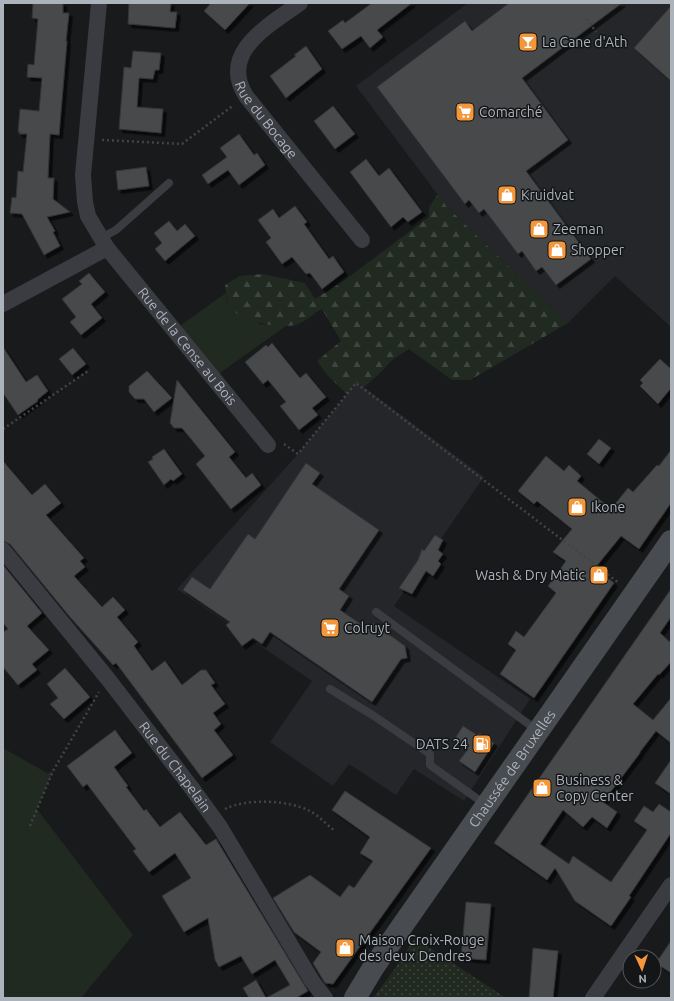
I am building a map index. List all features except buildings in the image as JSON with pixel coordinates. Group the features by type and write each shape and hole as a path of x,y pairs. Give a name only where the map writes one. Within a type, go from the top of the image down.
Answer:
{"street":[{"name":"Rue de la Cense au Bois","path":"100,3 84,175 85,202 88,216 104,243 268,445"},
{"name":"Rue du Bocage","path":"300,3 256,36 248,44 241,56 238,66 238,77 241,88 246,96 362,240"},
{"path":"3,304 104,243"},
{"name":"Chaussée de Bruxelles","path":"355,998 382,955 671,541"},
{"name":"Rue du Chapelain","path":"3,550 108,679 220,827 312,981 325,998"},
{"path":"593,998 671,884"}],"lane":[{"path":"104,243 116,230 170,183"},
{"path":"376,612 539,731"},
{"path":"330,689 374,716 430,754 430,765 487,805"}],"path":[{"path":"587,19 596,32"},
{"path":"87,139 182,144 246,96"},
{"path":"3,429 88,371"},
{"path":"268,445 277,439 298,454 356,383 634,594"},
{"path":"30,826 53,771 108,679"},
{"path":"212,817 223,809 233,805 250,802 269,802 304,808 312,812 335,831"}],"shaded area":[{"path":"468,3 671,3 671,327 615,276 568,323 447,207 356,86"},
{"path":"357,382 484,477 394,606 530,699 464,801 414,769 396,795 349,764 333,786 270,742 312,681 177,589 298,454"}],"green space":[{"path":"438,194 447,207 568,323 470,380 452,380 409,349 392,360 364,387 357,382 347,394 328,376 317,361 341,341 322,309 301,323 292,326 275,326 257,322 241,316 233,310 229,304 225,285 240,276 263,274 305,283 315,299 342,282 429,217 429,207"},
{"path":"226,293 227,302 260,324 286,326 213,378 174,330"},
{"path":"3,748 47,773 53,771 37,809 133,935 81,998 3,998"},
{"path":"415,938 506,998 373,998"}],"place":[{"name":"La Cane d'Ath","path":"528,42"},
{"name":"Comarché","path":"465,112"},
{"name":"Kruidvat","path":"507,195"},
{"name":"Zeeman","path":"539,229"},
{"name":"Shopper","path":"557,250"},
{"name":"Ikone","path":"577,507"},
{"name":"Wash & Dry Matic","path":"599,575"},
{"name":"Colruyt","path":"330,628"},
{"name":"DATS 24","path":"482,744"},
{"name":"Business & Copy Center","path":"542,788"},
{"name":"Maison Croix-Rouge des deux Dendres","path":"345,948"}]}
